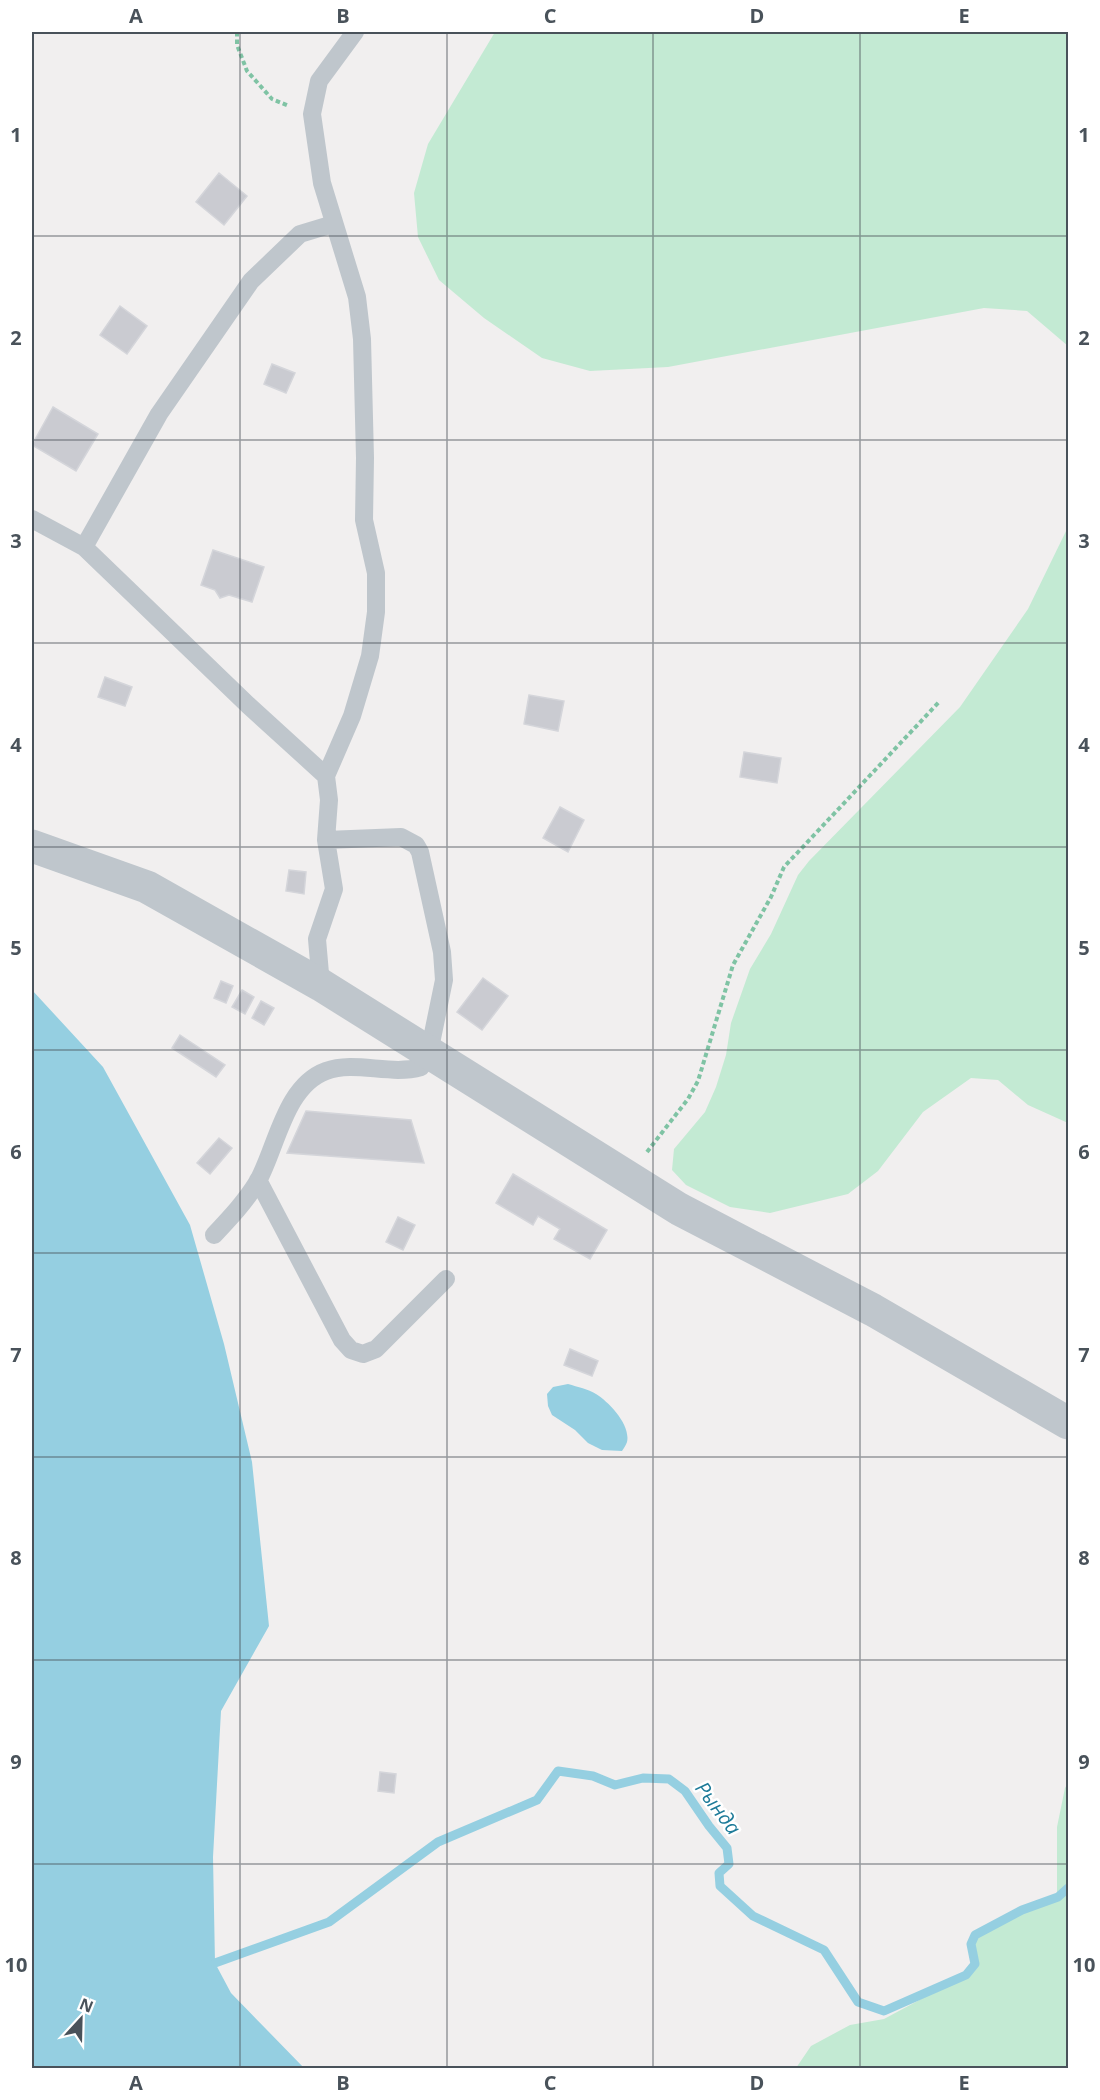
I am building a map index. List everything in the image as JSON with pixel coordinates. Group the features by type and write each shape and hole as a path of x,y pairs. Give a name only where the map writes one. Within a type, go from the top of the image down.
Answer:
{"street":[{"path":"32,846 147,887 321,984 680,1209 873,1310 1068,1424"}],"lane":[{"path":"321,984 316,939 334,889 326,840 329,801 326,776 352,716 370,656 376,612 376,573 364,520 362,339 357,297 322,183 312,114 319,81 355,32"},
{"path":"84,547 159,414 251,281 300,234 333,224"},
{"path":"32,519 84,547 248,705 326,776"},
{"path":"214,1235 246,1200 258,1180 296,1093 309,1079 327,1070 357,1067 387,1071 409,1070 421,1067 429,1053 443,988 444,965 420,852 416,845 402,837 326,840"},
{"path":"258,1180 342,1340 351,1350 363,1354 376,1349 446,1280"}],"path":[{"path":"237,32 237,45 247,71 272,99 312,114"},
{"path":"628,1176 688,1099 698,1081 733,965 771,897 784,867 939,702"}],"green space":[{"path":"495,32 1068,32 1068,346 1027,311 984,308 668,367 590,371 542,358 484,318 439,280 418,237 414,193 428,144"},
{"path":"1068,527 1068,1123 1028,1105 998,1080 971,1078 923,1112 878,1171 848,1194 770,1213 730,1207 686,1185 672,1170 674,1149 705,1112 716,1087 726,1055 731,1023 750,969 771,934 798,875 960,707 1028,609"},
{"path":"1068,1783 1068,2068 796,2068 811,2046 850,2025 884,2019 966,1975 975,1964 971,1944 975,1935 1022,1910 1057,1897 1057,1827"}],"water":[{"path":"32,990 103,1067 190,1225 224,1344 252,1462 269,1626 221,1711 213,1857 215,1963 231,1993 304,2068 32,2068"},
{"path":"568,1384 596,1394 607,1402 618,1415 626,1428 627,1435 627,1442 622,1451 602,1450 588,1443 575,1430 552,1415 548,1406 547,1394 553,1387"}],"building":[{"path":"219,173 247,196 224,225 196,202"},
{"path":"120,306 147,326 127,354 100,335"},
{"path":"272,364 295,373 286,393 264,384"},
{"path":"53,407 98,434 76,471 32,445"},
{"path":"213,550 264,567 252,602 229,595 220,598 215,590 201,585"},
{"path":"105,677 132,687 125,706 98,697"},
{"path":"529,695 564,701 558,731 524,724"},
{"path":"744,752 781,758 777,783 740,777"},
{"path":"560,807 584,820 568,852 543,838"},
{"path":"289,870 306,872 304,894 286,891"},
{"path":"483,978 508,996 482,1030 457,1012"},
{"path":"221,981 233,986 226,1003 214,998"},
{"path":"242,990 254,997 245,1014 232,1007"},
{"path":"261,1001 274,1008 264,1025 252,1018"},
{"path":"180,1035 225,1065 216,1077 172,1048"},
{"path":"306,1111 411,1120 424,1163 287,1153"},
{"path":"219,1138 232,1148 210,1174 197,1163"},
{"path":"513,1174 607,1230 590,1259 554,1239 560,1229 538,1216 533,1225 496,1203"},
{"path":"398,1217 415,1225 403,1250 386,1242"},
{"path":"570,1349 598,1361 592,1376 564,1365"},
{"path":"380,1772 396,1774 394,1793 378,1791"}],"waterway":[{"name":"Рында","path":"215,1963 329,1922 438,1842 537,1800 558,1771 593,1776 615,1785 643,1778 669,1779 685,1791 727,1848 729,1864 719,1873 720,1886 753,1916 824,1950 858,2002 884,2011 966,1975 975,1964 971,1944 975,1935 1022,1910 1058,1897 1068,1888"}]}
